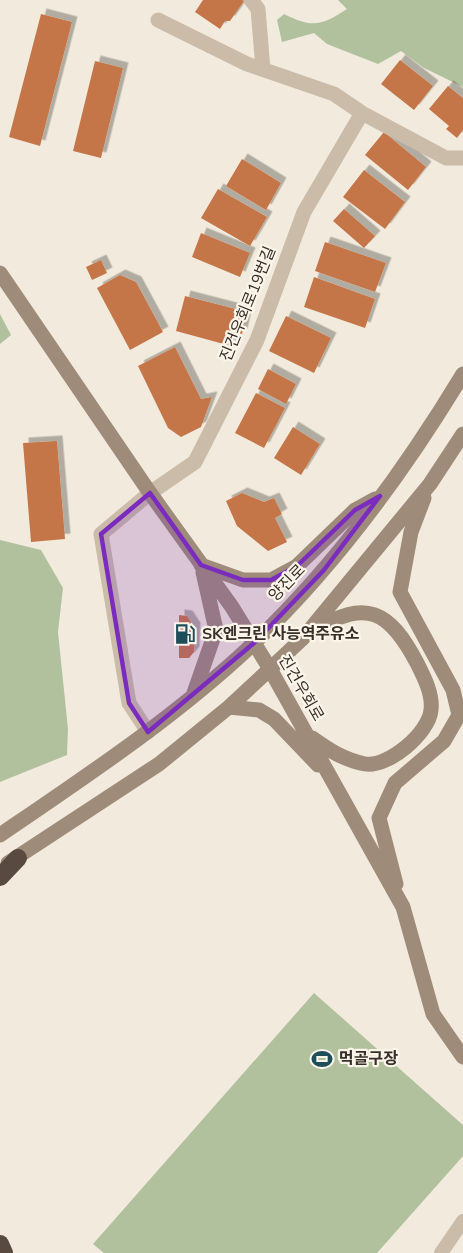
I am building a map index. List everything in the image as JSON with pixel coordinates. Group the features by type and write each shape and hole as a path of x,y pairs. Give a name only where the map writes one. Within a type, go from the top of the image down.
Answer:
{"highway":[{"path":"0,877 18,858"},
{"path":"0,1244 4,1253"}],"main road":[{"name":"진건우회로","path":"0,273 270,669 403,907 433,1014 463,1057"},
{"name":"양진로","path":"0,835 148,732 254,643 324,570 380,496 463,374"},
{"path":"0,868 159,764 229,707 270,669 303,638 430,484 463,434"},
{"path":"403,907 379,818 395,783 444,741 459,715 453,690 400,592 411,532 430,484"},
{"path":"201,565 243,580 271,580 297,566 355,510 380,496"},
{"path":"194,693 216,630 201,565"},
{"path":"303,638 339,615 368,613 389,621 404,639 431,696 432,712 427,724 412,743 396,754 368,764 336,755 307,735"},
{"path":"229,707 259,710 274,719 338,787"}],"street":[{"path":"251,0 258,9 263,69"},
{"path":"158,20 263,69 334,94 362,113 446,158 463,158"},
{"name":"진건우회로19번길","path":"148,732 129,703 101,534 150,493 195,462 257,340 304,212 362,113"}],"lane":[{"path":"441,1253 463,1221"}],"highlighted area":[{"path":"150,493 201,565 243,580 271,580 297,566 355,510 380,496 324,570 254,643 148,732 129,703 101,534"}],"green space":[{"path":"338,0 463,0 463,87 424,68 401,51 378,64 327,44 314,33 282,42 277,20 284,14 302,22 323,22 347,9"},
{"path":"0,314 11,335 0,344"},
{"path":"0,540 41,550 63,588 58,632 68,729 67,755 0,782"},
{"name":"먹골구장","path":"314,993 463,1125 463,1156 377,1253 104,1253 93,1244"}],"building":[{"path":"203,0 244,1 230,21 225,21 220,29 195,12"},
{"path":"41,14 72,22 40,146 9,137"},
{"path":"400,60 433,86 414,110 381,84"},
{"path":"95,61 123,68 101,158 73,151"},
{"path":"448,86 463,98 463,130 457,138 446,129 449,126 429,109"},
{"path":"384,132 426,167 408,190 365,155"},
{"path":"242,159 281,183 266,210 226,186"},
{"path":"364,170 405,202 385,229 343,197"},
{"path":"218,189 267,217 250,246 201,218"},
{"path":"344,209 375,236 364,248 333,221"},
{"path":"201,233 250,253 240,277 192,257"},
{"path":"325,242 386,263 375,292 315,271"},
{"path":"101,260 107,273 92,280 86,267"},
{"path":"120,275 136,282 163,332 130,350 97,288"},
{"path":"314,277 375,299 365,328 304,307"},
{"path":"185,296 247,312 242,334 235,332 231,346 176,331"},
{"path":"286,316 331,338 314,373 269,351"},
{"path":"175,347 201,399 212,397 201,427 181,437 168,428 138,366"},
{"path":"268,369 296,384 286,404 258,389"},
{"path":"256,393 285,408 264,448 235,433"},
{"path":"293,427 320,444 301,475 274,458"},
{"path":"57,441 65,539 31,542 23,443"},
{"path":"242,493 264,502 274,498 282,514 275,518 287,542 268,551 237,526 226,501"},
{"path":"179,615 187,616 195,628 194,652 189,658 179,658"}],"place":[{"name":"SK엔크린 사능역주유소","path":"185,634"},
{"name":"먹골구장","path":"322,1059"}]}
